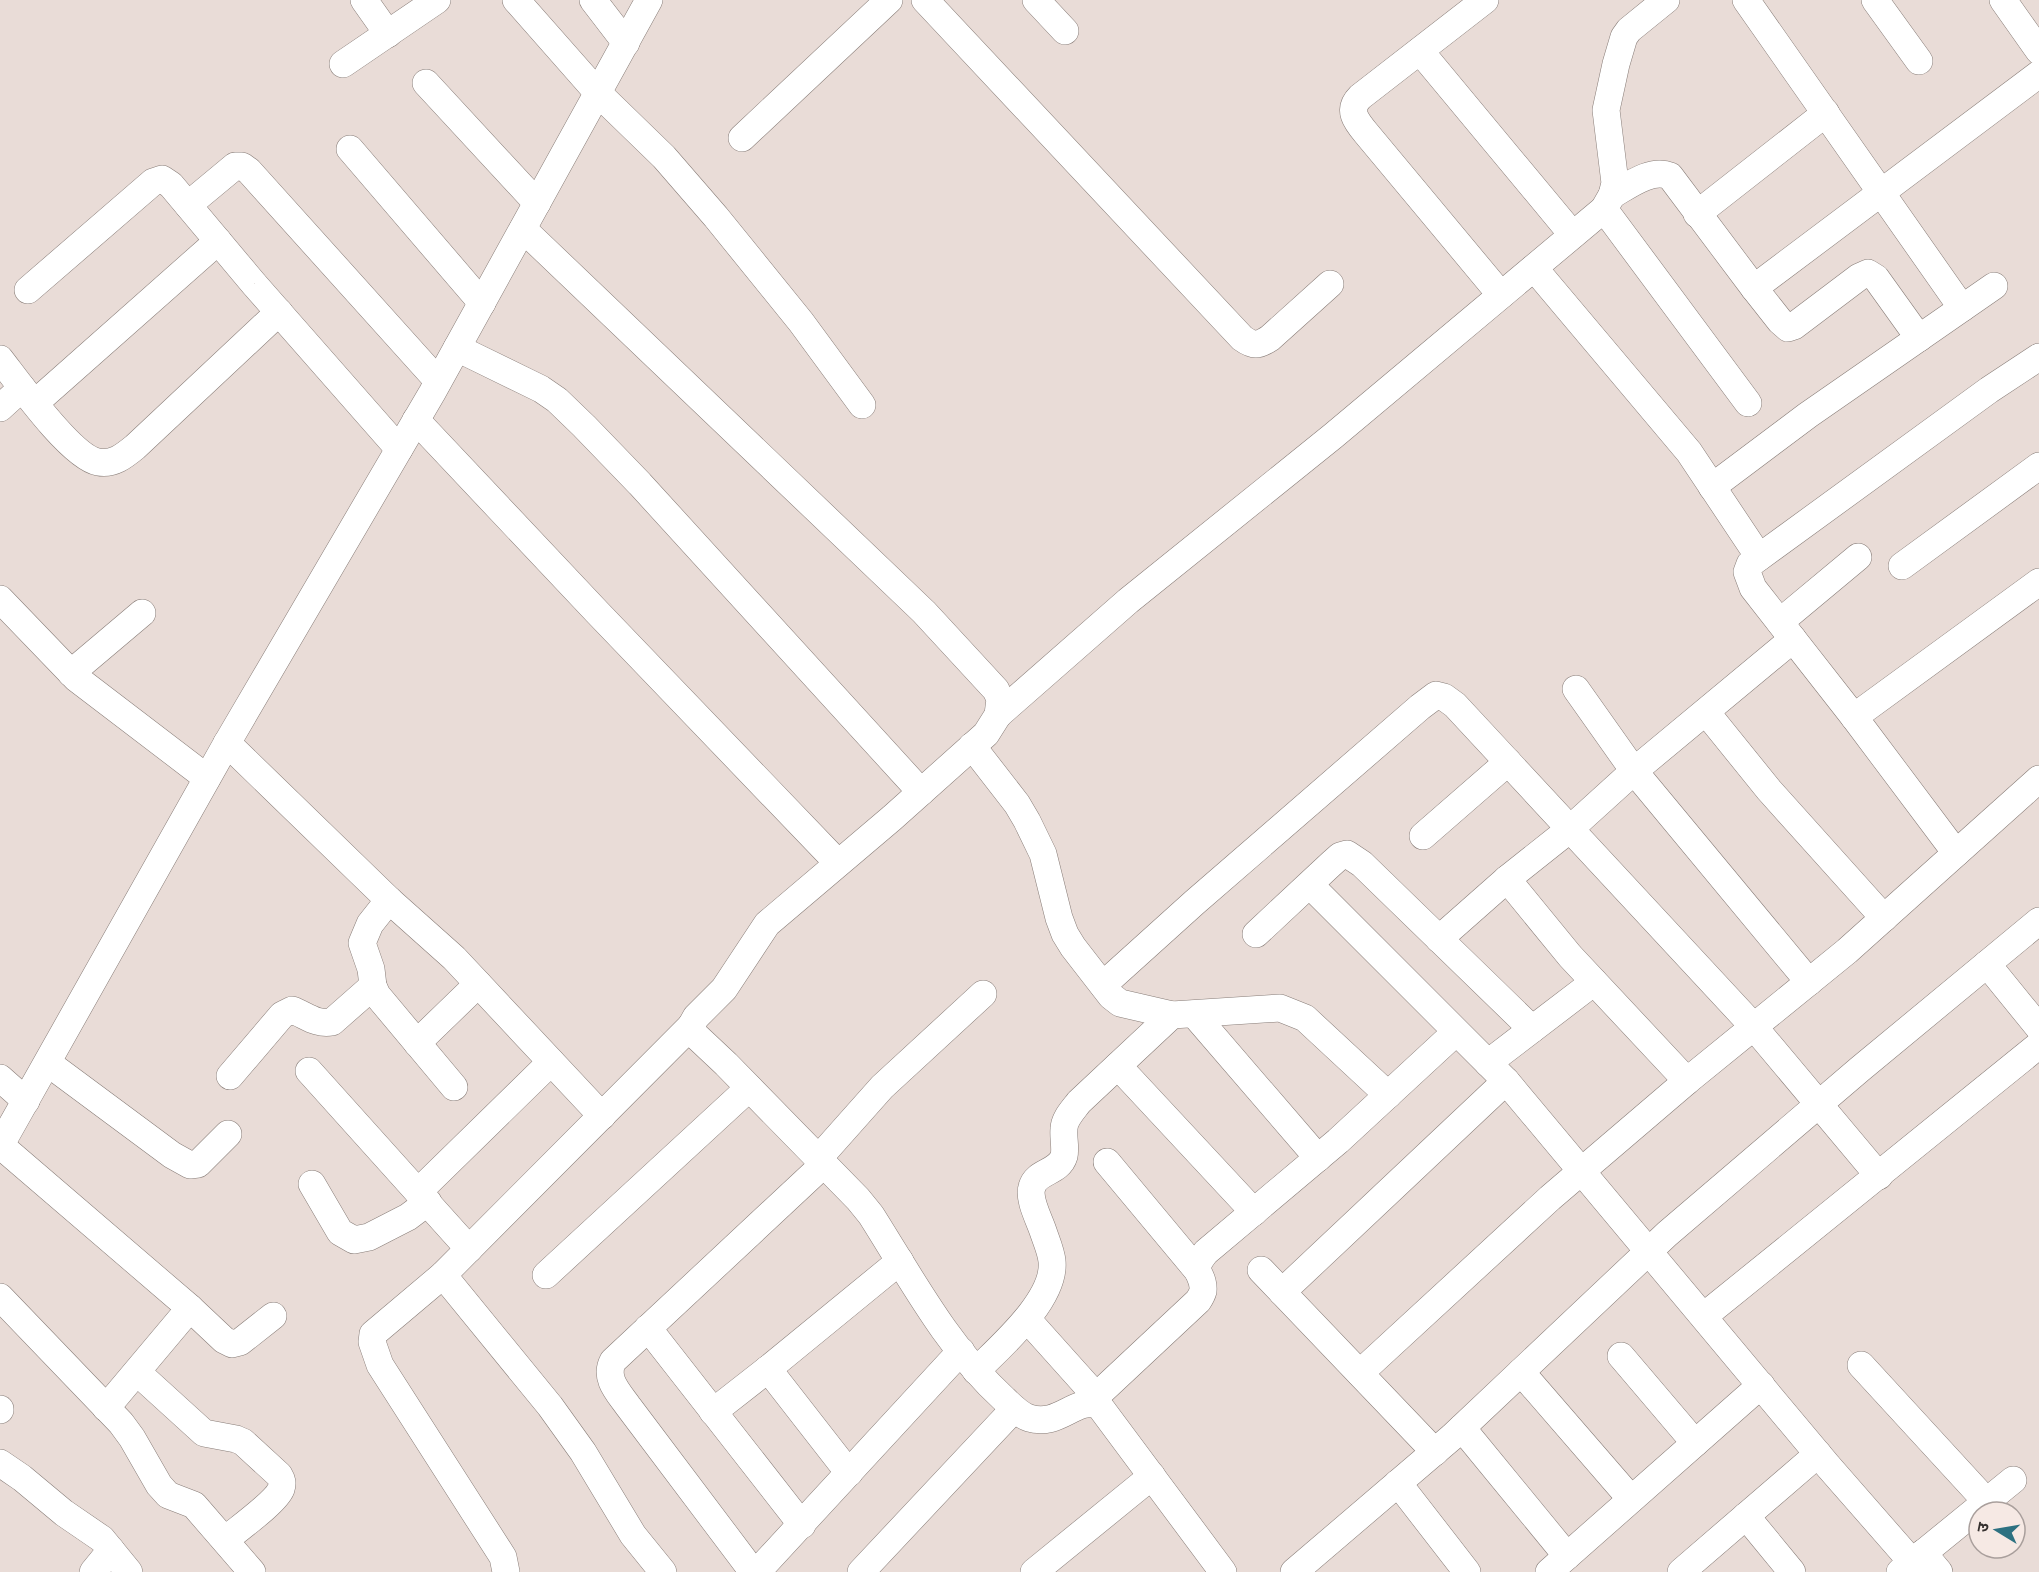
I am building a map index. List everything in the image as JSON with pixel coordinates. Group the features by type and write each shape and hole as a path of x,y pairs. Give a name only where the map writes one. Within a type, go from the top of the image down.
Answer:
{"street":[{"path":"364,0 388,34"},
{"path":"343,64 437,0"},
{"path":"516,0 598,93 664,157 801,322 862,405"},
{"path":"593,0 626,42"},
{"path":"273,1316 240,1342 232,1344 224,1340 190,1308 0,1146 226,743 457,348 649,0"},
{"path":"742,138 889,0"},
{"path":"925,0 1242,338 1251,344 1260,345 1330,284"},
{"path":"1036,0 1065,31"},
{"path":"1485,0 1360,97 1354,103 1353,111 1356,121 1501,295"},
{"path":"1608,202 1615,183 1615,173 1606,110 1616,64 1624,37 1629,30 1666,0"},
{"path":"1746,0 1962,308"},
{"path":"1875,0 1919,61"},
{"path":"2003,0 2039,51"},
{"path":"1420,51 1572,234"},
{"path":"1754,288 2039,74"},
{"path":"426,83 537,203"},
{"path":"1697,214 1826,113"},
{"path":"350,149 482,303"},
{"path":"188,205 235,166 242,166 249,171 438,381"},
{"path":"506,1572 503,1557 380,1365 372,1342 373,1334 443,1275 691,1026 696,1017 724,989 767,924 986,734 998,715 1128,600 1333,436 1534,268 1608,202 1651,175 1662,173 1670,176 1754,288 1788,328 1794,326 1858,277 1868,273 1876,278 1919,338"},
{"path":"28,290 153,182 162,178 171,185 399,449"},
{"path":"1608,202 1748,403"},
{"path":"523,229 924,612 996,690 1000,699 998,715"},
{"path":"0,408 28,395 218,241"},
{"path":"1534,268 1689,452 1759,557"},
{"path":"1712,487 1808,415 1994,286"},
{"path":"0,359 67,441 96,462 109,462 121,458 135,447 279,312"},
{"path":"457,348 541,389 557,400 640,484 921,792"},
{"path":"1956,853 1749,580 1747,572 1750,564 1759,557 1989,390 2039,357"},
{"path":"416,420 838,863"},
{"path":"1902,566 2039,466"},
{"path":"1439,939 1706,712 1858,557"},
{"path":"1854,717 2034,595"},
{"path":"0,599 71,672 207,778"},
{"path":"71,672 142,613"},
{"path":"1576,689 1634,771 1809,982"},
{"path":"1103,985 1213,886 1436,695 1444,697 1455,705 1754,1027 1879,1176"},
{"path":"1706,712 1769,790 1884,918"},
{"path":"226,743 389,900 454,958 602,1116"},
{"path":"972,746 1017,804 1027,821 1043,854 1065,934 1103,985 1120,1003 1183,1015 1280,1008 1290,1011 1305,1018 1388,1095"},
{"path":"1423,836 1508,762"},
{"path":"1360,1373 1581,1171 1884,918 2039,779"},
{"path":"1256,934 1340,856 1347,854 1362,864 1532,1029"},
{"path":"1507,879 1570,956 1687,1081"},
{"path":"1310,885 1497,1072 1818,1454 1919,1565 1967,1520"},
{"path":"389,900 369,924 362,943 371,969 373,986 377,995 454,1087"},
{"path":"1294,1572 1436,1452 1649,1251 1818,1105 2039,921"},
{"path":"1987,964 2039,1028"},
{"path":"1282,1292 1497,1072 1532,1029 1594,982"},
{"path":"417,1043 478,984"},
{"path":"230,1076 282,1015 292,1010 316,1021 332,1022 373,986"},
{"path":"983,994 882,1087 821,1162 609,1367 609,1375 613,1384 755,1572 849,1473 969,1361 1027,1319 1040,1301 1052,1271 1052,1261 1034,1204 1032,1186 1036,1180 1060,1165 1064,1158 1064,1127 1067,1118 1079,1102 1118,1066 1183,1015"},
{"path":"1183,1015 1318,1158"},
{"path":"691,1026 693,1033 871,1215 940,1324 983,1380 1027,1417 1041,1420 1055,1418 1093,1399 1198,1301 1203,1291 1197,1270 1198,1262 1206,1252 1318,1158 1456,1032"},
{"path":"1704,1316 2039,1045"},
{"path":"312,1184 340,1232 354,1240 369,1237 408,1217 423,1197 551,1062"},
{"path":"48,1063 172,1155 190,1165 198,1164 228,1134"},
{"path":"1118,1066 1254,1212"},
{"path":"309,1071 469,1249"},
{"path":"0,1078 26,1101"},
{"path":"546,1275 749,1088"},
{"path":"1107,1162 1197,1270"},
{"path":"713,1412 900,1261"},
{"path":"1261,1270 1436,1452"},
{"path":"443,1275 550,1406 583,1452 633,1535 663,1572"},
{"path":"0,1297 132,1438 159,1485 168,1494 194,1505 252,1572"},
{"path":"106,1408 190,1308"},
{"path":"1027,1319 1104,1410 1223,1572"},
{"path":"648,1328 802,1525"},
{"path":"1621,1356 1695,1443"},
{"path":"1861,1365 1984,1500"},
{"path":"768,1369 849,1473"},
{"path":"138,1372 204,1433 236,1439 250,1446 283,1482 281,1490 274,1499 225,1540"},
{"path":"1521,1372 1631,1499"},
{"path":"1462,1428 1558,1564 1761,1385"},
{"path":"861,1572 1014,1408"},
{"path":"1681,1572 1818,1454"},
{"path":"0,1463 22,1478 56,1508 91,1531 129,1572"},
{"path":"1034,1572 1152,1476"},
{"path":"1988,1500 2013,1480"},
{"path":"1398,1483 1467,1572"},
{"path":"1746,1516 1792,1572"},
{"path":"93,1572 111,1550"}]}
